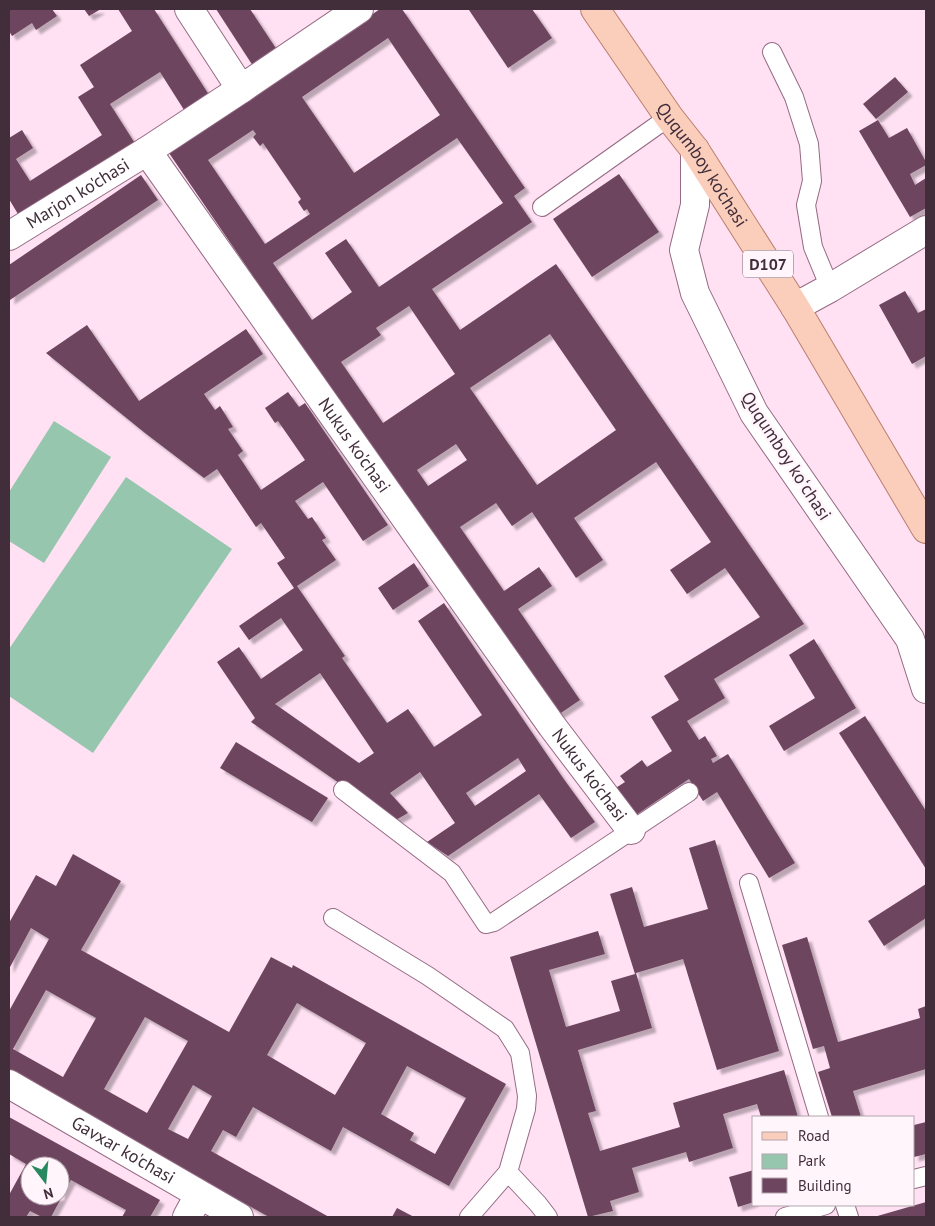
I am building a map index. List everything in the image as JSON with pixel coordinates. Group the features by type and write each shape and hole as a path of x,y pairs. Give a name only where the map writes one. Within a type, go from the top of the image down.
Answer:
{"main road":[{"name":"Ququmboy ko'chasi","path":"595,9 669,117 695,150 795,307 926,529"}],"street":[{"path":"189,9 241,90"},
{"path":"147,151 241,90 359,9"},
{"name":"Ququmboy koʻchasi","path":"695,150 695,205 684,250 695,293 754,412 910,639 926,689"},
{"name":"Marjon ko'chasi","path":"9,236 147,151"},
{"name":"Nukus ko'chasi","path":"147,151 547,718 631,830"},
{"path":"795,307 926,230"},
{"name":"Gavxar ko'chasi","path":"9,1084 193,1206 239,1217"}],"lane":[{"path":"772,52 794,97 810,144 812,181 806,205 813,247 830,288"},
{"path":"542,207 669,117"},
{"path":"344,790 452,873 486,924 494,922 689,792"},
{"path":"749,883 819,1116"},
{"path":"333,918 428,976 505,1030 520,1053 527,1096 526,1109 508,1172 469,1217"},
{"path":"508,1172 548,1217"},
{"path":"786,1217 823,1206"}],"green space":[{"path":"54,421 111,457 44,563 9,541 9,492"},
{"path":"126,477 232,549 93,753 9,696 9,649"}],"building":[{"path":"9,9 52,9 57,16 36,30 32,23 12,36 9,31"},
{"path":"84,9 101,9 89,16"},
{"path":"118,9 154,9 211,98 186,113 160,72 110,104 136,145 21,219 9,199 9,138 22,130 33,148 16,159 30,181 102,135 78,97 94,87 80,65 132,31"},
{"path":"216,9 250,9 279,53 255,69"},
{"path":"380,9 402,9 525,188 514,196 532,222 432,289 460,330 556,264 804,624 714,679 725,698 687,721 699,740 705,736 717,756 711,759 713,763 728,754 795,863 769,878 717,792 703,801 689,779 630,819 611,791 625,782 620,776 642,760 647,767 672,751 651,717 679,700 664,676 760,617 725,568 687,594 670,570 711,542 656,462 574,518 603,560 576,578 532,512 512,526 496,503 460,527 504,591 539,567 552,586 518,609 580,700 552,719 251,278 253,276 169,153","holes":["388,38 440,115 354,173 302,97","253,130 256,134 253,137 260,146 263,143 301,199 298,202 304,211 307,209 310,214 265,244 208,160","457,138 503,203 379,287 346,239 325,253 352,292 312,320 273,263","409,306 455,374 383,423 341,362 381,335 376,328","550,334 616,430 537,485 470,388","456,444 467,460 428,486 417,470"]},
{"path":"532,9 552,38 508,68 469,10"},
{"path":"895,77 908,92 876,119 863,104"},
{"path":"878,120 889,138 907,128 926,162 926,165 910,174 915,185 926,178 926,208 910,217 859,131"},
{"path":"619,174 659,232 592,277 553,219"},
{"path":"141,175 158,200 10,300 9,265"},
{"path":"905,291 918,313 926,309 926,356 912,364 879,305"},
{"path":"87,325 139,401 246,329 263,354 204,394 215,410 220,406 233,427 228,429 243,451 238,455 261,490 305,460 278,421 275,423 265,408 288,392 299,407 305,403 388,525 363,541 323,482 295,501 308,519 312,517 326,538 322,540 336,560 297,586 345,656 342,658 387,723 408,709 434,747 482,715 418,621 444,603 595,822 571,838 539,794 448,856 427,842 455,823 420,772 390,793 408,813 394,821 251,722 255,718 217,662 239,647 261,679 303,650 281,618 249,640 239,626 294,588 277,563 285,558 261,523 256,527 217,469 204,478 46,353","holes":["320,673 374,753 359,763 275,704","518,758 526,771 475,806 466,793"]},
{"path":"414,563 429,586 393,610 378,588"},
{"path":"814,639 856,708 784,751 769,726 815,698 789,655"},
{"path":"865,716 926,811 926,869 839,733"},
{"path":"236,742 328,798 312,822 220,768"},
{"path":"715,840 779,1051 717,1070 683,959 636,973 652,1028 578,1050 596,1111 588,1113 600,1151 680,1127 673,1103 784,1070 798,1116 761,1116 757,1104 723,1114 733,1148 689,1162 686,1152 632,1168 639,1192 610,1201 613,1211 588,1217 510,957 598,931 605,954 549,970 566,1027 620,1011 611,981 635,974 610,894 632,887 644,927 708,909 689,848"},
{"path":"73,854 121,881 81,950 229,1032 271,957 292,968 293,965 506,1084 449,1186 343,1127 331,1151 253,1107 236,1137 223,1130 211,1151 329,1217 269,1217 9,1072 9,1011 49,939 31,928 9,969 9,923 36,875 56,886","holes":["46,990 96,1018 63,1077 13,1049","297,1003 366,1043 335,1095 267,1055","145,1017 188,1041 147,1113 104,1089","407,1066 466,1098 435,1154 410,1140 414,1133 381,1114","193,1085 212,1096 188,1139 168,1129"]},
{"path":"926,884 926,918 884,946 868,921"},
{"path":"807,937 838,1042 920,1018 918,1009 926,1006 926,1069 853,1091 861,1116 832,1116 818,1072 830,1068 824,1046 813,1049 782,945"},
{"path":"9,1117 160,1200 150,1217 122,1217 126,1210 71,1180 70,1182 70,1156 20,1156 20,1160 9,1154"},
{"path":"926,1122 926,1154 915,1157 915,1125"},
{"path":"752,1171 752,1203 738,1207 729,1177"},
{"path":"20,1175 20,1206 57,1206 51,1217 42,1217 30,1211 26,1217 9,1217 9,1195"},
{"path":"926,1202 926,1217 874,1217 915,1206"},
{"path":"397,1208 414,1217 392,1217"}]}
